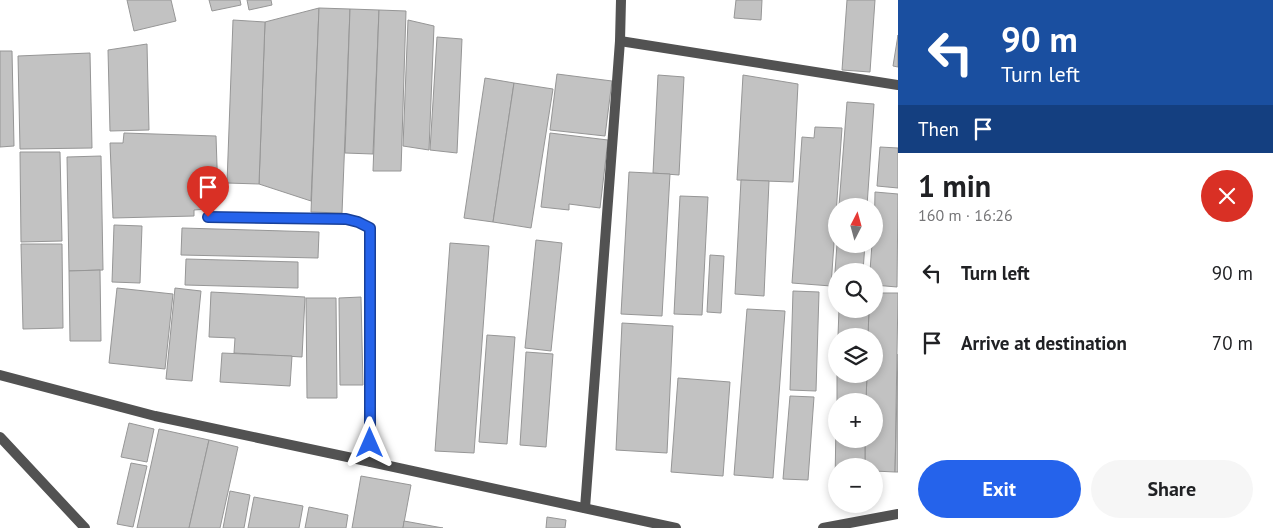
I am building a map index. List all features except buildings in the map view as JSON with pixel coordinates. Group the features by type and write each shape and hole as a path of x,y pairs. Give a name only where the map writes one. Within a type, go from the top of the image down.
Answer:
{"street":[{"path":"585,508 620,41 621,0"},
{"path":"620,41 898,85"},
{"path":"208,217 346,219 370,228 370,462"},
{"path":"0,375 155,416 676,528"},
{"path":"0,437 85,528"},
{"path":"823,528 898,514"}],"route":[{"path":"208,217 346,219 370,228 370,443"}]}
